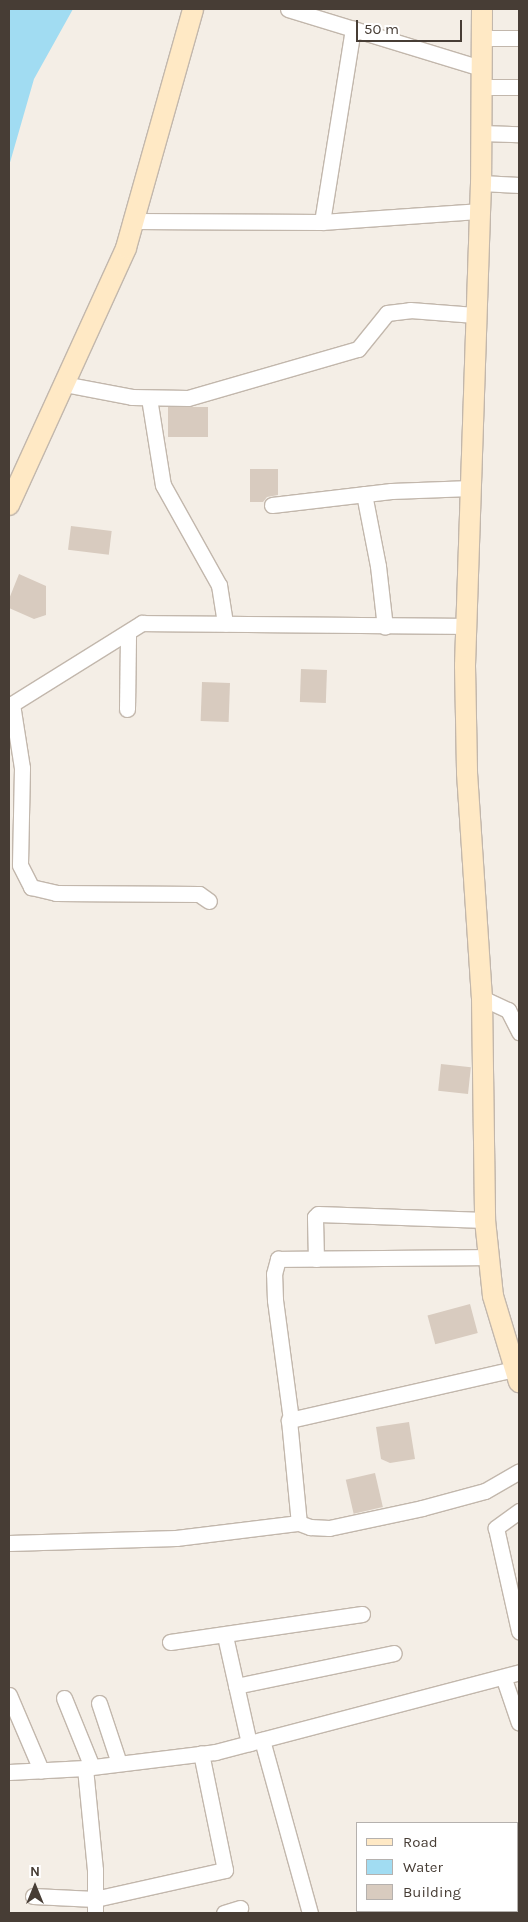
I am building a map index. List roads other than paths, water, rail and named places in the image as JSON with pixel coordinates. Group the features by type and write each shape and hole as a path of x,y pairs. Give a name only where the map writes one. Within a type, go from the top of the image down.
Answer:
{"main road":[{"path":"9,505 126,248 193,9"},
{"path":"482,9 480,183 466,626 467,773 482,998 485,1220 488,1257 493,1296 513,1339 517,1376"}],"street":[{"path":"288,9 482,68"},
{"path":"322,222 353,28"},
{"path":"482,38 519,38"},
{"path":"481,87 519,87"},
{"path":"481,132 519,134"},
{"path":"480,183 519,185"},
{"path":"134,221 322,222 478,212"},
{"path":"64,384 149,398 188,398 358,349 386,313 410,310 475,315"},
{"path":"149,398 163,485 219,585 225,624"},
{"path":"272,505 364,494 471,488"},
{"path":"364,494 378,566 385,626"},
{"path":"210,901 199,894 56,894 31,887 20,865 22,768 10,705 142,623 466,626"},
{"path":"127,709 128,633"},
{"path":"482,998 508,1010 519,1032"},
{"path":"316,1259 316,1217 318,1214 485,1220"},
{"path":"299,1523 291,1420 275,1300 275,1263 278,1259 488,1257"},
{"path":"291,1420 517,1376"},
{"path":"9,1543 176,1538 299,1523 329,1528 422,1508 485,1491 519,1471"},
{"path":"519,1511 504,1520 496,1533 519,1631"},
{"path":"170,1642 225,1636 362,1614"},
{"path":"225,1636 236,1686 310,1913"},
{"path":"236,1686 394,1653"},
{"path":"9,1772 120,1764 201,1753 255,1742 504,1679 519,1672"},
{"path":"504,1679 519,1724"},
{"path":"9,1695 41,1770"},
{"path":"64,1698 89,1767 95,1870 95,1906"},
{"path":"99,1703 120,1764"},
{"path":"33,1896 95,1906 225,1870 201,1753"},
{"path":"224,1913 240,1908"}],"water":[{"path":"9,9 73,9 34,79 9,166"}]}
